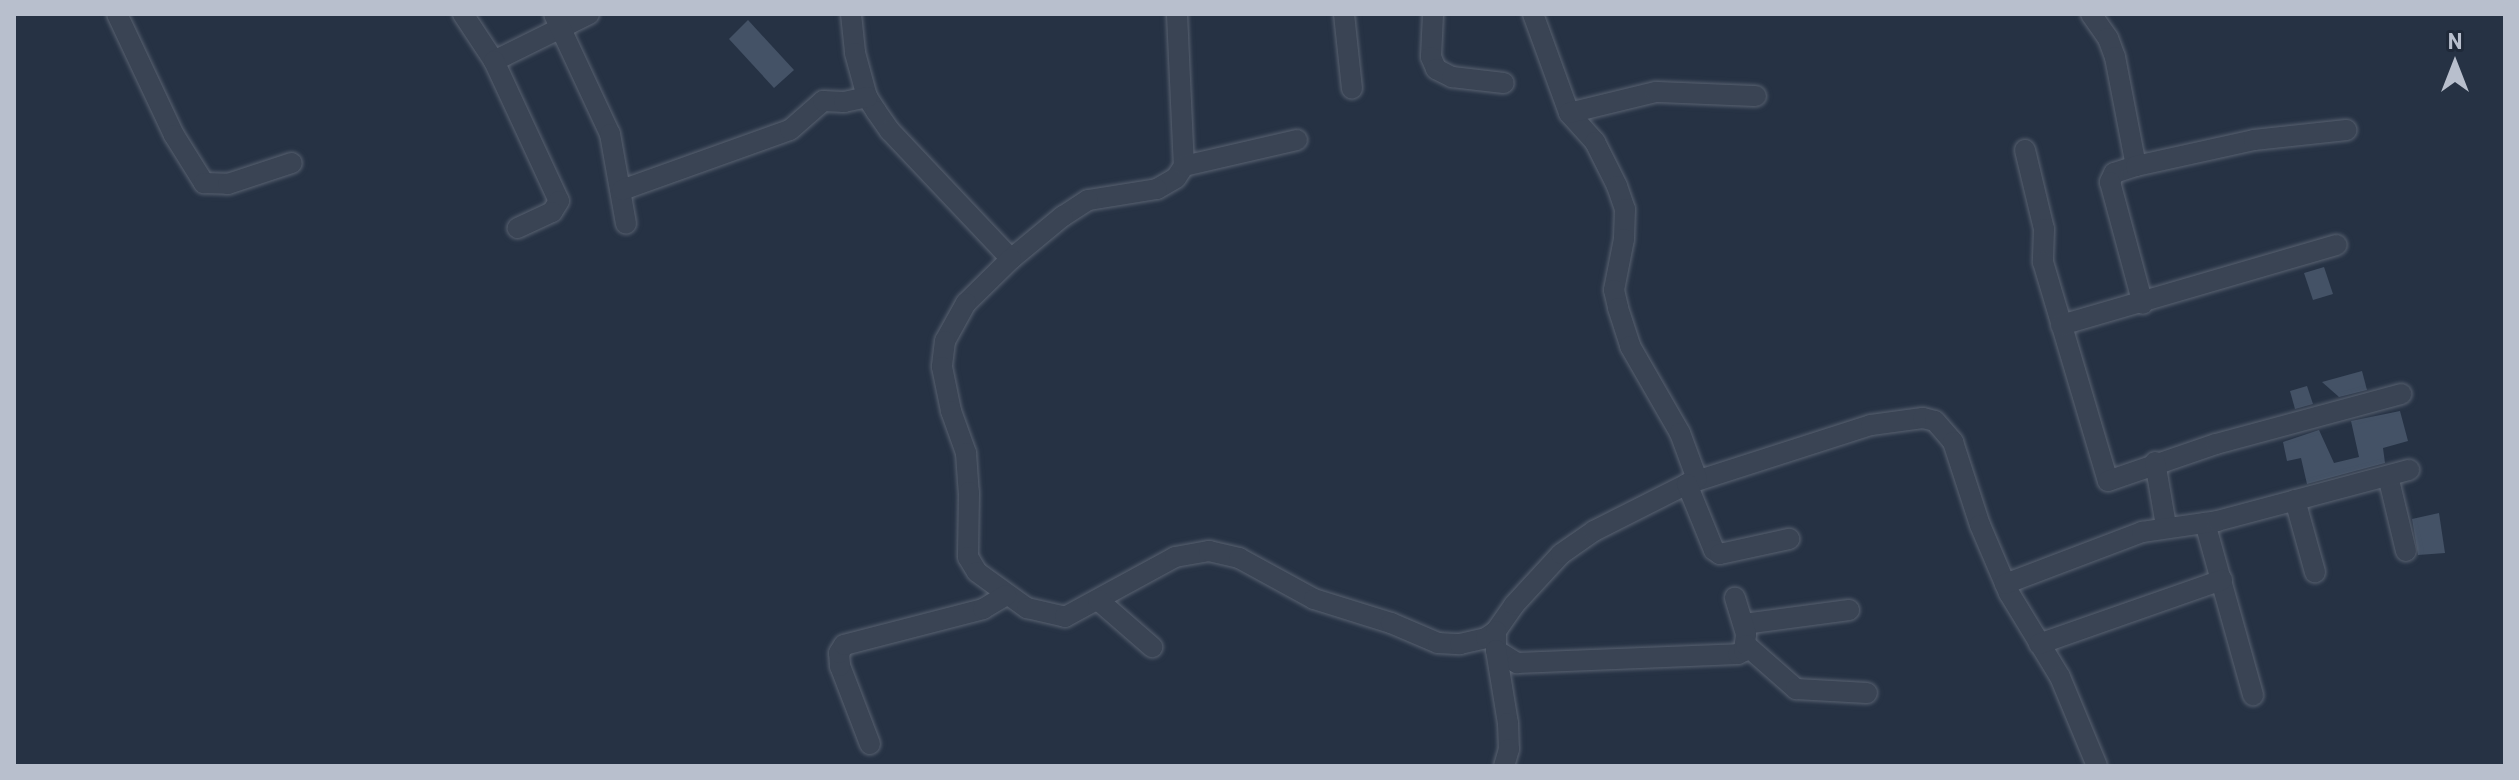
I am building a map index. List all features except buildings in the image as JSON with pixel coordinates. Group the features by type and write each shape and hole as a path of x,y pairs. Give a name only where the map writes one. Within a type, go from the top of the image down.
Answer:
{"street":[{"path":"117,14 174,135 204,183 228,184 292,163"},
{"path":"463,14 494,61 559,201 552,212 517,228"},
{"path":"494,61 558,21 589,14"},
{"path":"851,14 855,53 867,97 890,131 1011,259"},
{"path":"1177,14 1184,166 1176,178 1157,189 1107,194 1088,200 1011,259 966,303 951,325 945,341 942,367 966,453 968,557 977,572 1006,595 1045,615 1065,617 1175,557 1209,551 1239,558 1296,592 1391,623 1438,643 1460,644 1486,638 1496,641 1517,663 1727,655 1744,651 1744,624 1735,598"},
{"path":"1344,14 1352,89"},
{"path":"1433,14 1431,57 1436,69 1452,77 1504,83"},
{"path":"1533,14 1569,113 1595,142 1625,209 1624,239 1614,290 1618,308 1630,346 1680,433 1714,550 1720,554 1789,539"},
{"path":"2091,14 2108,38 2115,57 2136,166"},
{"path":"558,21 610,134 626,224"},
{"path":"1569,113 1629,96 1656,92 1756,96"},
{"path":"622,190 790,130 823,101 844,102 867,97"},
{"path":"2143,304 2110,182 2114,173 2254,140 2346,130"},
{"path":"1184,166 1297,140"},
{"path":"2025,150 2044,229 2043,262 2107,480 2155,462 2401,394"},
{"path":"2061,325 2143,304 2337,245"},
{"path":"1504,766 1509,749 1508,723 1496,641 1514,605 1561,554 1594,531 1692,482 1871,425 1906,418 1935,421 1953,442 1980,525 2005,584 2060,677 2097,766"},
{"path":"2155,462 2166,526"},
{"path":"2005,584 2166,526 2205,523 2409,470"},
{"path":"2388,476 2406,551"},
{"path":"2295,500 2315,572"},
{"path":"2205,523 2253,695"},
{"path":"2039,644 2222,580"},
{"path":"870,744 840,666 839,653 844,645 983,609 1006,595"},
{"path":"1098,600 1152,647"},
{"path":"1744,624 1849,610"},
{"path":"1746,645 1796,689 1867,693"}]}
